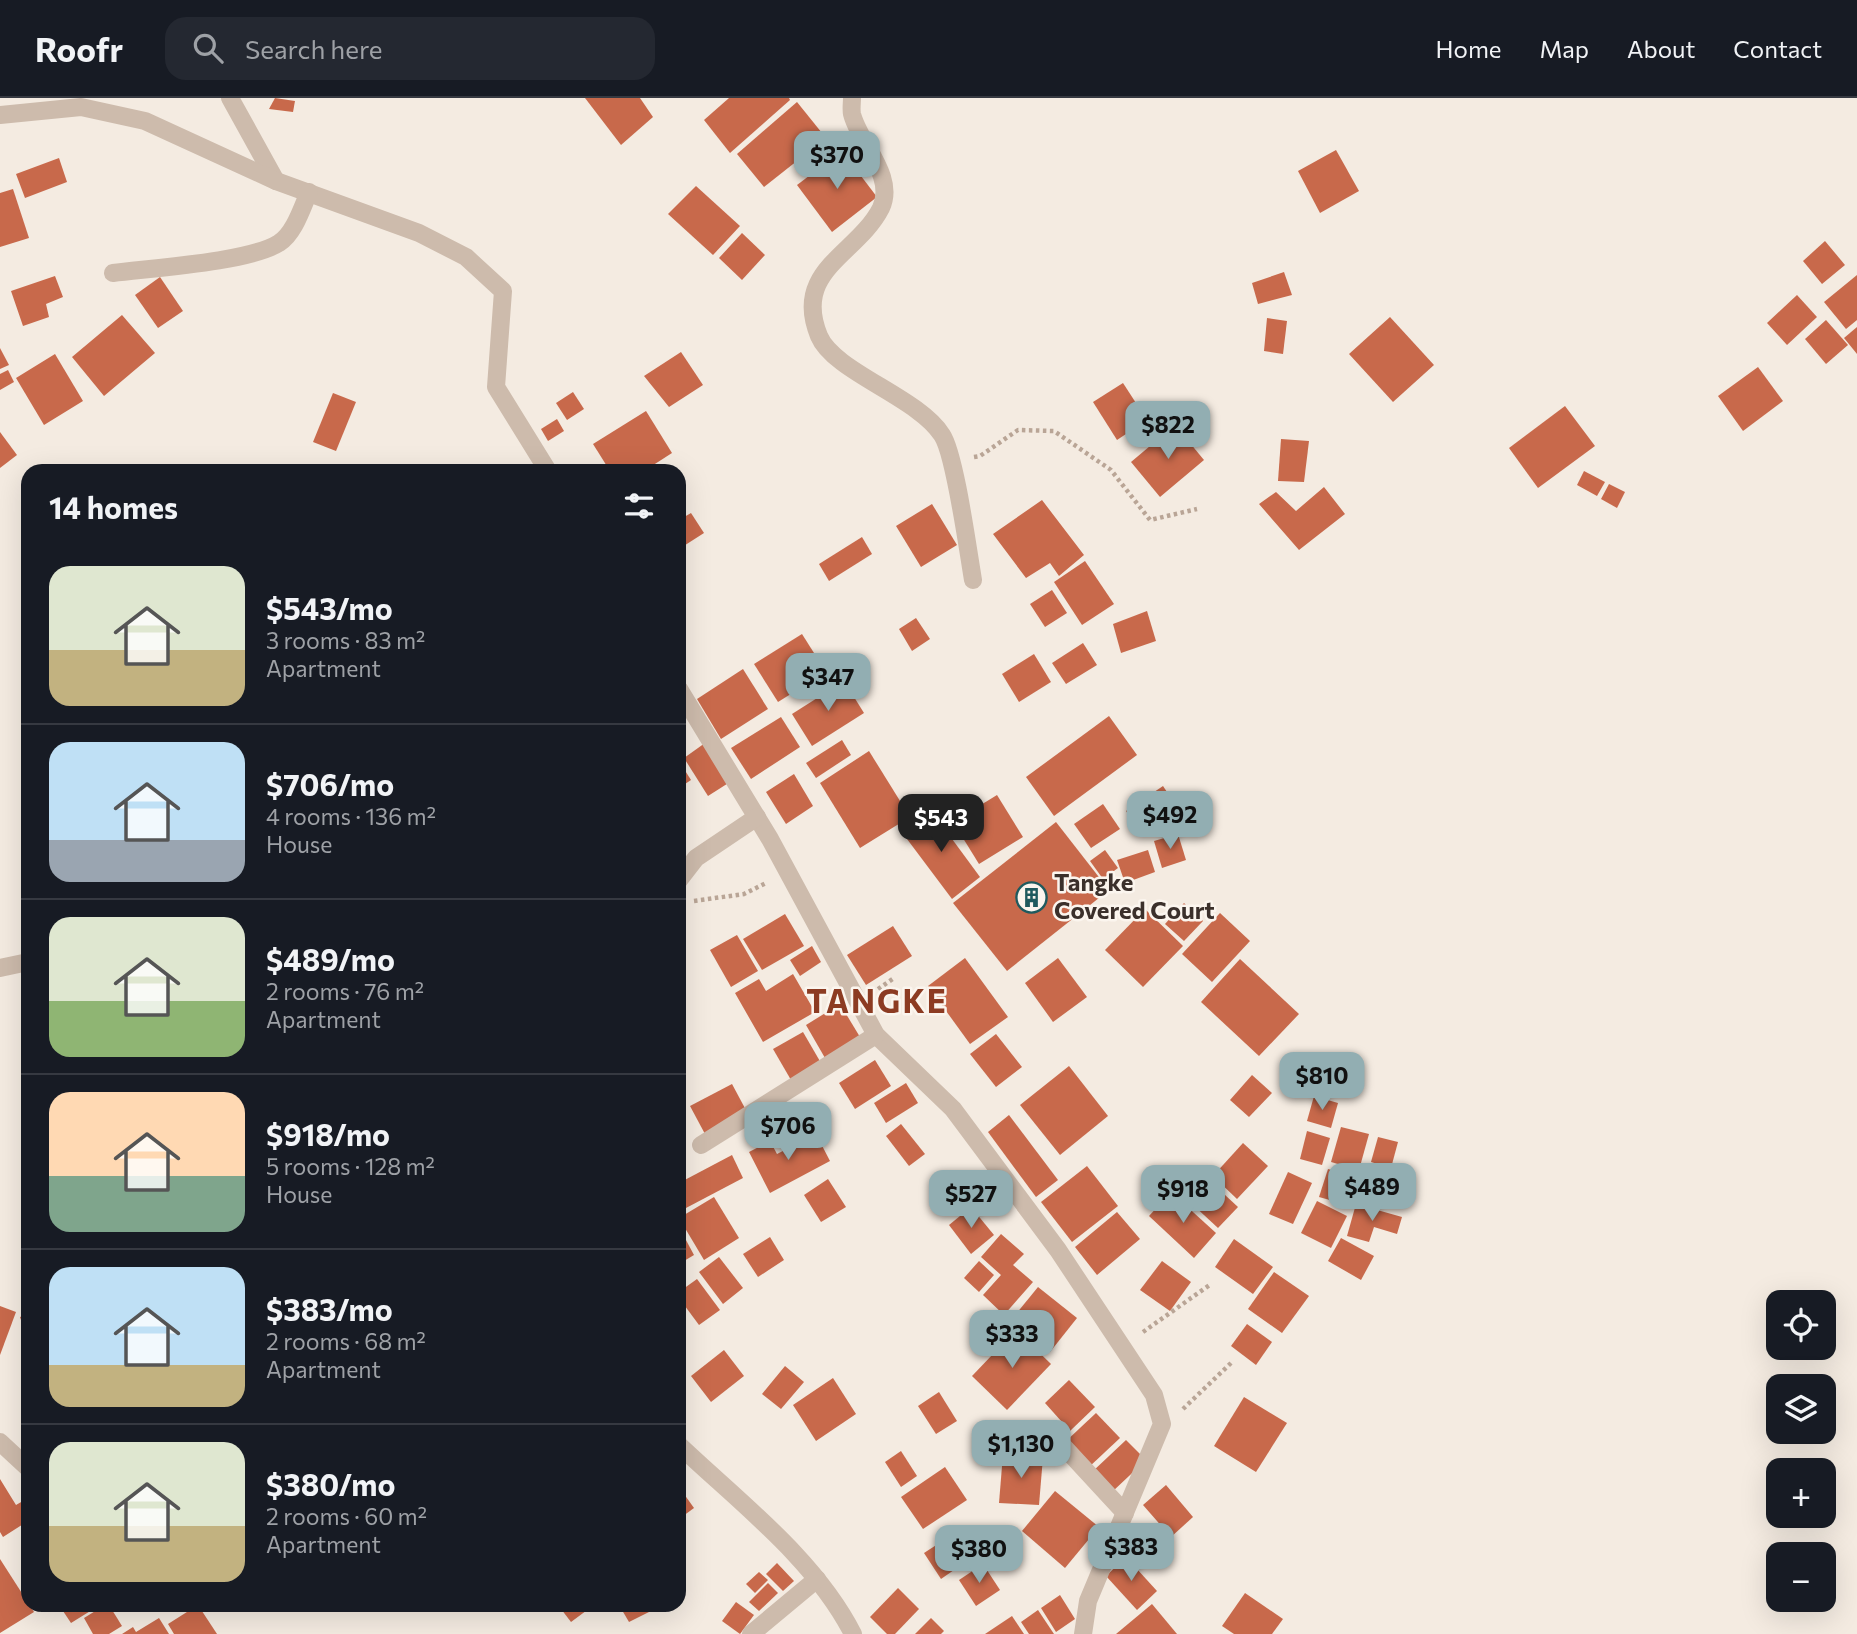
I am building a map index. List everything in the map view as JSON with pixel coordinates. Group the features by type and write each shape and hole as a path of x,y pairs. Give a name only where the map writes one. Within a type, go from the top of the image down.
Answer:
{"street":[{"path":"230,98 276,181"},
{"path":"852,98 852,114 883,183 882,206 862,233 825,268 811,300 819,338 845,364 912,406 943,435 973,580"},
{"path":"0,115 81,107 145,121 276,181 419,233 466,257 503,291 496,387 544,464"},
{"path":"113,273 254,254 281,243 298,219 309,192"},
{"path":"686,700 757,817 876,1035 953,1109 1058,1250 1154,1395 1163,1424 1088,1601 1083,1634"},
{"path":"686,871 696,858 757,817"},
{"path":"0,968 21,964"},
{"path":"701,1145 876,1035"},
{"path":"1052,1434 1125,1513"},
{"path":"0,1442 21,1462"},
{"path":"686,1452 817,1579 841,1610 853,1634"},
{"path":"751,1634 817,1579"}],"path":[{"path":"950,460 980,456 1018,430 1054,431 1111,470 1150,520 1197,509"},
{"path":"691,901 744,894 787,872"},
{"path":"1123,1348 1211,1283"},
{"path":"1163,1424 1191,1403 1231,1363"}],"building":[{"path":"275,98 295,101 293,112 269,109"},
{"path":"585,98 640,98 653,117 621,145"},
{"path":"729,98 790,100 730,153 704,120"},
{"path":"797,102 826,138 764,187 737,154"},
{"path":"1336,150 1359,191 1320,213 1298,171"},
{"path":"842,151 877,197 832,232 797,185"},
{"path":"59,158 67,182 25,198 16,174"},
{"path":"696,186 740,226 713,255 668,214"},
{"path":"13,189 29,238 0,247 0,193"},
{"path":"742,233 765,255 742,280 719,258"},
{"path":"1825,241 1845,265 1822,284 1803,261"},
{"path":"1284,272 1292,295 1258,304 1252,283"},
{"path":"1857,275 1857,320 1846,329 1824,302"},
{"path":"55,276 63,297 46,304 49,317 23,326 11,291"},
{"path":"160,277 183,311 158,328 135,295"},
{"path":"1797,295 1817,317 1787,345 1767,323"},
{"path":"122,315 155,353 104,396 72,357"},
{"path":"1390,317 1434,365 1393,402 1349,354"},
{"path":"1267,318 1287,321 1283,354 1264,351"},
{"path":"1826,320 1848,345 1826,364 1805,339"},
{"path":"1857,327 1857,354 1844,338"},
{"path":"0,348 9,365 0,369"},
{"path":"681,352 703,385 669,407 644,376"},
{"path":"55,354 83,401 44,425 16,378"},
{"path":"1758,367 1783,401 1743,431 1718,396"},
{"path":"8,370 14,382 0,390 0,374"},
{"path":"1123,383 1147,420 1117,440 1093,402"},
{"path":"573,392 584,409 567,420 556,403"},
{"path":"333,393 356,402 336,451 313,442"},
{"path":"1565,406 1595,446 1538,488 1509,448"},
{"path":"646,411 672,453 655,464 606,464 593,444"},
{"path":"557,419 564,431 548,441 541,429"},
{"path":"1175,425 1204,460 1160,497 1131,462"},
{"path":"0,432 17,455 0,468"},
{"path":"1281,439 1309,441 1304,482 1278,481"},
{"path":"1584,471 1605,482 1597,496 1577,485"},
{"path":"1609,484 1625,492 1617,508 1601,499"},
{"path":"1324,487 1345,514 1299,550 1259,504 1276,492 1296,511"},
{"path":"1042,500 1084,555 1059,576 1050,563 1026,578 993,534"},
{"path":"932,504 957,545 921,567 896,526"},
{"path":"691,513 704,533 686,545 686,516"},
{"path":"862,537 872,554 829,581 819,564"},
{"path":"1085,561 1114,604 1082,625 1054,582"},
{"path":"1052,590 1067,613 1045,627 1030,604"},
{"path":"1147,611 1156,641 1121,653 1113,624"},
{"path":"916,618 930,639 912,651 899,629"},
{"path":"802,634 826,672 778,702 754,664"},
{"path":"1083,643 1097,665 1066,684 1052,663"},
{"path":"1034,654 1051,682 1019,702 1002,674"},
{"path":"743,669 768,709 721,739 697,699"},
{"path":"844,681 864,713 812,746 792,714"},
{"path":"1109,716 1137,755 1054,816 1026,777"},
{"path":"781,717 800,747 751,779 731,748"},
{"path":"842,740 851,755 816,778 806,763"},
{"path":"705,743 730,782 708,796 686,761 686,757"},
{"path":"869,751 910,817 860,848 820,783"},
{"path":"794,774 813,806 786,824 766,792"},
{"path":"1163,786 1177,807 1140,832 1126,811"},
{"path":"997,795 1023,837 979,864 953,822"},
{"path":"1103,804 1120,829 1091,848 1074,824"},
{"path":"930,809 980,877 952,899 901,831"},
{"name":"Tangke Covered Court","path":"1056,822 1109,890 1007,971 953,903"},
{"path":"1178,834 1186,860 1162,868 1154,841"},
{"path":"1105,850 1118,868 1103,879 1090,861"},
{"path":"1148,850 1155,872 1125,883 1117,860"},
{"path":"1184,903 1203,921 1184,941 1165,924"},
{"path":"1145,909 1183,946 1143,987 1105,950"},
{"path":"1220,913 1250,941 1212,982 1182,954"},
{"path":"785,914 804,946 762,970 743,939"},
{"path":"893,926 912,956 866,985 847,955"},
{"path":"737,935 758,971 731,987 710,950"},
{"path":"812,946 821,962 800,976 790,960"},
{"path":"965,958 1008,1017 970,1044 928,986"},
{"path":"1058,958 1087,997 1053,1022 1025,983"},
{"path":"1240,959 1299,1014 1259,1056 1201,1002"},
{"path":"793,974 815,1012 763,1042 735,993 759,979 766,991"},
{"path":"840,1004 860,1037 825,1058 806,1025"},
{"path":"803,1032 821,1063 791,1080 773,1049"},
{"path":"996,1034 1022,1067 996,1087 970,1054"},
{"path":"875,1060 891,1086 855,1109 839,1083"},
{"path":"1069,1066 1108,1116 1060,1155 1020,1105"},
{"path":"1252,1075 1272,1093 1249,1117 1230,1100"},
{"path":"906,1083 918,1103 886,1123 874,1103"},
{"path":"732,1084 747,1112 705,1134 690,1106"},
{"path":"1314,1096 1338,1103 1331,1128 1307,1121"},
{"path":"1009,1115 1058,1180 1036,1197 988,1132"},
{"path":"901,1124 925,1154 909,1166 886,1136"},
{"path":"1341,1127 1369,1134 1359,1170 1331,1162"},
{"path":"1307,1131 1330,1138 1322,1165 1300,1159"},
{"path":"816,1134 830,1161 770,1193 749,1152 770,1141 777,1154"},
{"path":"1378,1137 1398,1142 1391,1168 1371,1162"},
{"path":"1243,1143 1268,1166 1237,1199 1213,1176"},
{"path":"732,1155 743,1178 686,1208 686,1179"},
{"path":"1087,1166 1118,1206 1072,1242 1041,1202"},
{"path":"1364,1168 1401,1179 1393,1206 1356,1196"},
{"path":"1328,1169 1359,1178 1351,1206 1319,1197"},
{"path":"1288,1172 1312,1183 1293,1224 1269,1214"},
{"path":"828,1179 846,1207 821,1222 804,1195"},
{"path":"1211,1182 1238,1207 1218,1228 1191,1203"},
{"path":"1171,1192 1216,1233 1194,1258 1149,1216"},
{"path":"714,1197 739,1238 704,1260 686,1230 686,1214"},
{"path":"1317,1201 1347,1216 1331,1248 1301,1233"},
{"path":"1356,1204 1402,1217 1397,1234 1374,1227 1369,1242 1347,1236"},
{"path":"971,1207 994,1235 971,1254 949,1225"},
{"path":"1117,1212 1140,1239 1097,1275 1075,1247"},
{"path":"1001,1234 1024,1254 1013,1265 1033,1282 1004,1315 983,1295 1001,1275 981,1257"},
{"path":"770,1237 784,1260 758,1277 743,1254"},
{"path":"1341,1238 1374,1256 1361,1280 1328,1261"},
{"path":"1234,1239 1273,1267 1253,1294 1215,1267"},
{"path":"686,1240 694,1255 686,1260"},
{"path":"719,1257 743,1288 723,1304 699,1272"},
{"path":"979,1261 994,1275 979,1292 964,1278"},
{"path":"1162,1261 1191,1282 1170,1311 1140,1290"},
{"path":"1274,1272 1309,1296 1282,1333 1248,1309"},
{"path":"697,1279 720,1310 699,1325 686,1307 686,1287"},
{"path":"1038,1287 1077,1318 1050,1352 1011,1320"},
{"path":"0,1306 16,1312 0,1355"},
{"path":"1247,1324 1272,1342 1256,1365 1231,1346"},
{"path":"1016,1330 1051,1364 1007,1410 972,1376"},
{"path":"724,1350 744,1376 711,1402 691,1376"},
{"path":"785,1366 804,1382 781,1409 762,1394"},
{"path":"833,1378 856,1414 816,1441 793,1405"},
{"path":"1069,1380 1095,1407 1070,1431 1045,1403"},
{"path":"939,1392 957,1421 936,1434 918,1406"},
{"path":"1244,1397 1287,1423 1256,1472 1214,1446"},
{"path":"1096,1413 1120,1438 1088,1468 1064,1443"},
{"path":"1126,1440 1146,1460 1112,1492 1092,1472"},
{"path":"901,1451 917,1476 901,1487 885,1462"},
{"path":"1003,1454 1043,1457 1039,1505 999,1503"},
{"path":"945,1467 967,1500 923,1529 901,1497"},
{"path":"0,1479 16,1505 21,1502 21,1525 3,1537 0,1532"},
{"path":"1166,1485 1193,1517 1171,1537 1143,1505"},
{"path":"1055,1491 1099,1527 1065,1568 1022,1531"},
{"path":"686,1497 694,1508 686,1514"},
{"path":"964,1527 980,1552 941,1579 924,1553"},
{"path":"1126,1557 1157,1591 1137,1610 1106,1576"},
{"path":"0,1559 21,1592 21,1612 34,1612 0,1633"},
{"path":"777,1563 794,1581 783,1591 766,1574"},
{"path":"983,1564 1000,1590 976,1606 959,1580"},
{"path":"759,1572 768,1580 755,1593 746,1584"},
{"path":"768,1583 778,1593 759,1611 749,1602"},
{"path":"898,1588 919,1609 895,1634 887,1634 870,1617"},
{"path":"1245,1593 1283,1619 1272,1634 1234,1634 1222,1626"},
{"path":"1060,1595 1075,1619 1056,1632 1041,1608"},
{"path":"736,1602 754,1615 740,1634 722,1621"},
{"path":"1152,1604 1177,1634 1116,1634"},
{"path":"1038,1610 1054,1634 1029,1634 1021,1622"},
{"path":"64,1612 89,1612 71,1623"},
{"path":"94,1612 113,1612 122,1626 109,1634 93,1634 84,1618"},
{"path":"187,1612 203,1612 217,1634 174,1634 168,1624"},
{"path":"563,1612 585,1612 571,1622"},
{"path":"623,1612 649,1612 629,1622"},
{"path":"1012,1616 1024,1634 985,1634"},
{"path":"159,1618 169,1634 122,1634 133,1627 136,1632"},
{"path":"931,1618 944,1631 941,1634 915,1634"}],"place":[{"name":"Tangke Covered Court","path":"1031,897"}],"district":[{"name":"TANGKE","path":"877,1002"}]}
